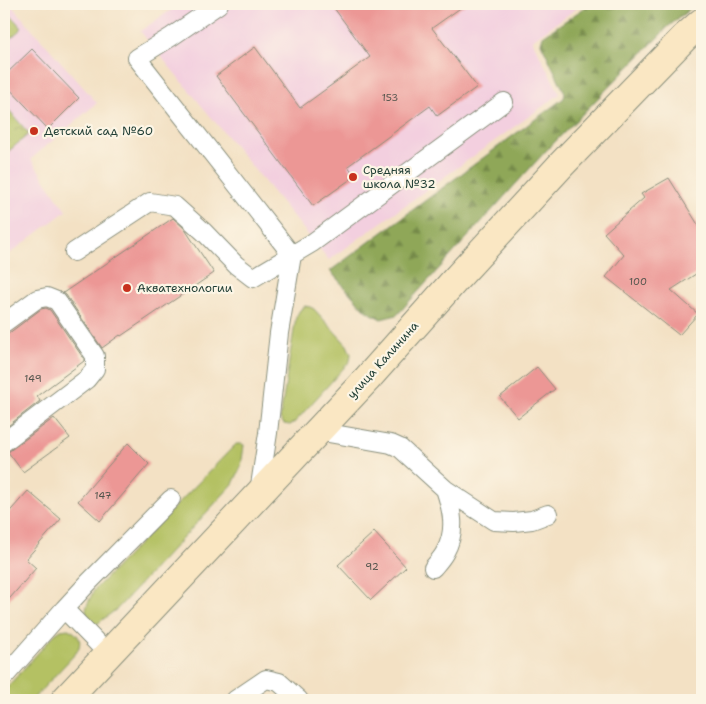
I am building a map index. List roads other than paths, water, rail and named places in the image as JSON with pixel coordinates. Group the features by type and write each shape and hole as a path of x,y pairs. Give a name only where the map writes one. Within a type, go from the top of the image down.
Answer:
{"main road":[{"name":"улица Калинина","path":"72,698 108,654 317,432 562,164 684,38 702,22"}],"lane":[{"path":"219,4 171,38 136,58 292,255 278,333 268,433 259,492"},
{"path":"74,252 150,202 175,206 236,265 253,278 312,243 504,102"},
{"path":"4,323 37,299 47,297 57,301 95,356 95,369 87,379 4,442"},
{"path":"317,432 391,444 400,448 445,489 494,521 514,522 532,520 548,514"},
{"path":"433,568 445,552 451,538 452,510 445,489"},
{"path":"4,677 88,583 171,499"},
{"path":"64,609 108,654"},
{"path":"235,700 266,679 279,682 300,700"}],"place":[{"name":"Детский сад №60","path":"34,131"},
{"name":"Средняя школа №32","path":"353,177"},
{"name":"Акватехнологии","path":"127,288"}]}
